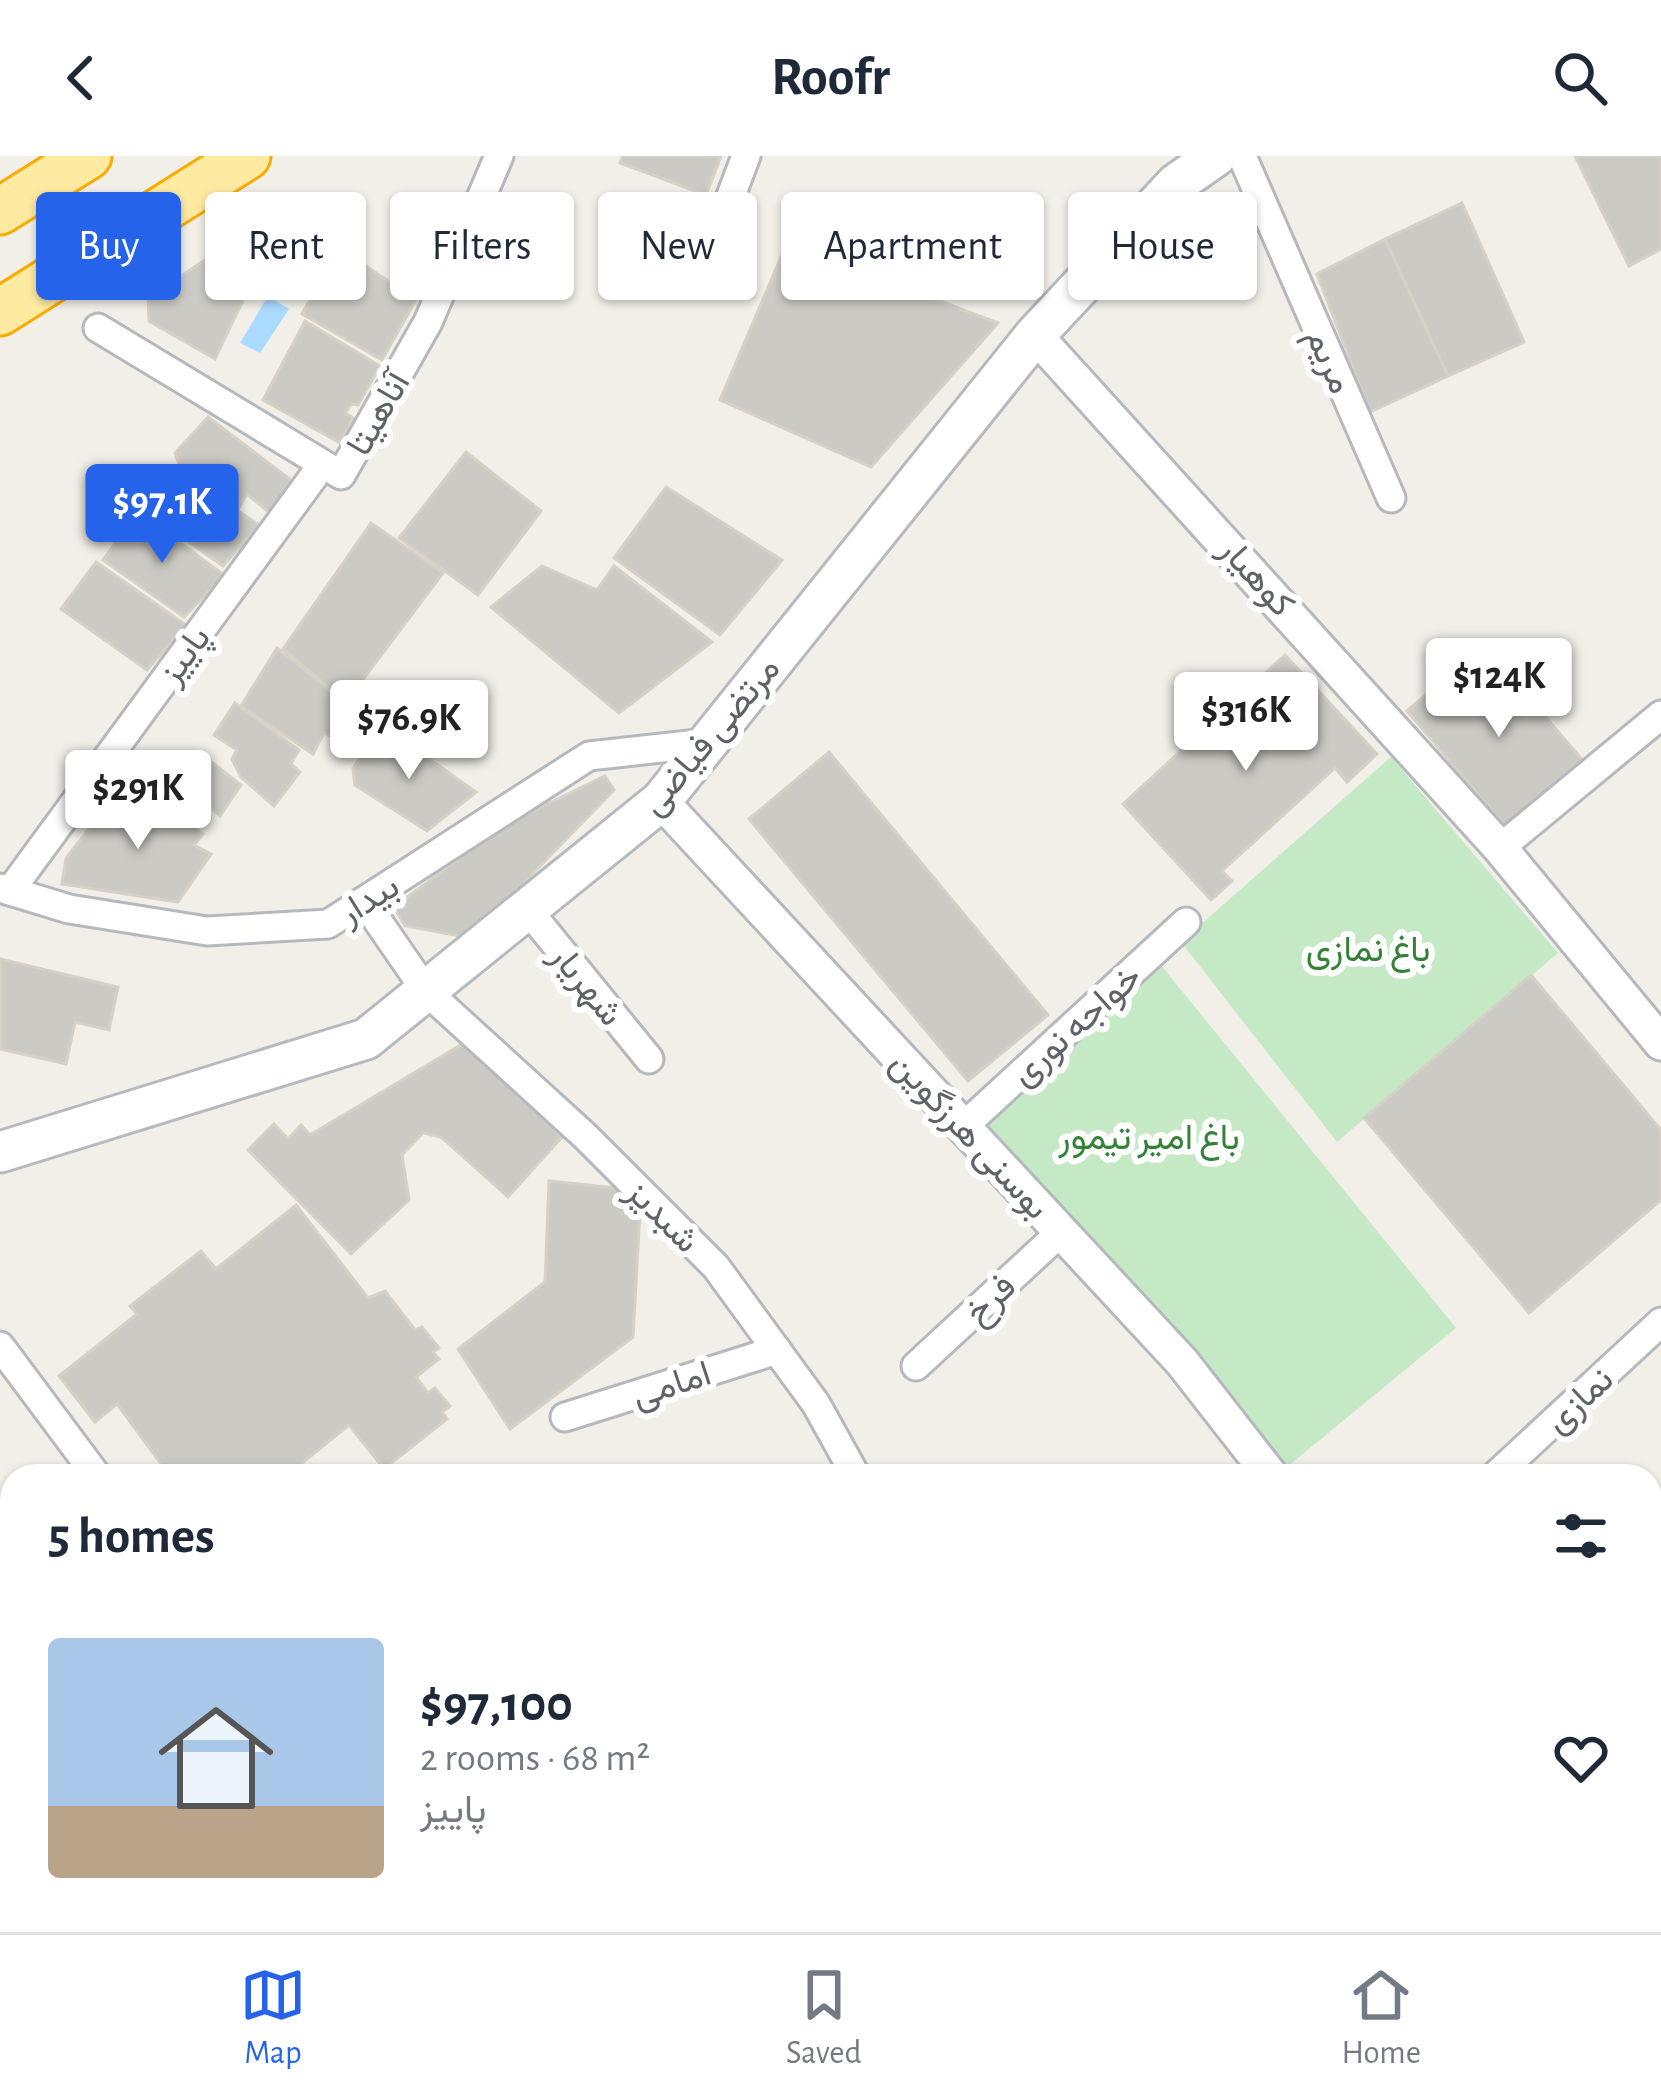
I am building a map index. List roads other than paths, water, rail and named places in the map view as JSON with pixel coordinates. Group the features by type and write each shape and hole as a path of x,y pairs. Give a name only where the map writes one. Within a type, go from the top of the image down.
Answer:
{"highway":[{"path":"0,211 88,156"},
{"path":"0,312 247,156"}],"main road":[{"name":"مرتضی فیاضی","path":"0,1152 366,1040 661,801 1035,335 1176,184 1216,156"}],"street":[{"name":"آناهیتا","path":"98,328 341,475 428,322 499,156"},
{"path":"732,192 746,156"},
{"name":"مریم","path":"1242,156 1391,497"},
{"name":"کوهیار","path":"1035,335 1501,848 1661,1043"},
{"name":"پاییز","path":"5,890 314,476"},
{"path":"1501,848 1661,716"},
{"name":"بیدار","path":"5,890 69,909 207,931 328,925 589,757 707,742"},
{"name":"بوسنی هرزگوین","path":"661,801 1181,1362 1262,1464"},
{"name":"شبدیز","path":"364,902 426,991 585,1136 716,1267 816,1404 849,1464"},
{"name":"شهریار","path":"527,909 649,1059"},
{"name":"خواجه نوری","path":"964,1126 1186,922"},
{"name":"فرخ","path":"916,1366 1062,1231"},
{"name":"نمازی","path":"1509,1464 1661,1322"},
{"path":"0,1346 89,1464"},
{"name":"امامی","path":"565,1417 777,1350"},
{"path":"0,1367 71,1464"}],"water":[{"path":"266,300 289,309 260,353 240,343"}],"park label":[{"name":"باغ نمازی","path":"1368,948"},
{"name":"باغ امیر تیمور","path":"1149,1136"}]}
